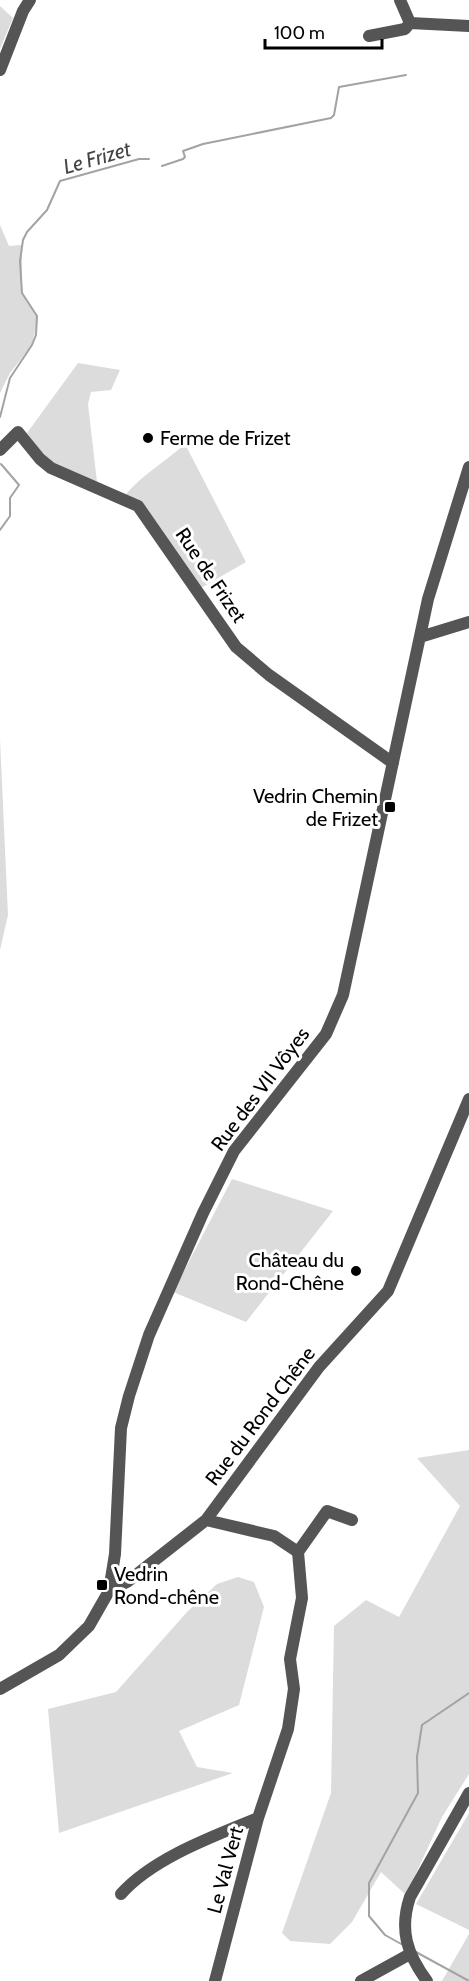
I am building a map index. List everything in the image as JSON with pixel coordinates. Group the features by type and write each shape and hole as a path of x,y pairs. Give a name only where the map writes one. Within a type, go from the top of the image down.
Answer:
{"street":[{"path":"0,70 23,11 30,0"},
{"path":"400,0 410,23 414,26 467,23"},
{"path":"369,36 405,29 410,23"},
{"name":"Rue de Frizet","path":"0,450 18,432 40,459 51,468 138,506 236,647 269,675 393,763"},
{"name":"Rue des VII Vôyes","path":"109,1591 115,1554 122,1428 139,1365 203,1213 234,1151 326,1034 343,995 432,582 469,467"},
{"path":"420,637 469,622"},
{"name":"Rue du Rond Chêne","path":"0,1689 59,1655 89,1626 109,1591 127,1582 206,1520 319,1367 388,1291 469,1099"},
{"path":"258,1818 288,1729 294,1689 290,1659 302,1598 298,1552 327,1510 352,1520"},
{"path":"206,1520 274,1536 298,1552"},
{"path":"427,1981 410,1954 405,1941 405,1912 410,1897 469,1793"},
{"name":"Le Val Vert","path":"121,1894 133,1880 202,1841 258,1818"},
{"name":"Le Val Vert","path":"215,1981 258,1818"},
{"path":"362,1981 410,1954"}],"shaded area":[{"path":"0,6 13,18 0,49"},
{"path":"0,225 9,246 22,245 22,293 38,319 32,345 10,373 0,393"},
{"path":"78,363 120,370 111,390 91,392 88,404 97,482 46,460 27,433"},
{"path":"185,444 246,562 201,588 126,494"},
{"path":"0,739 8,915 0,950"},
{"path":"232,1179 333,1211 246,1322 173,1292"},
{"path":"469,1450 469,1774 442,1817 406,1895 381,1872 352,1922 330,1944 290,1941 282,1933 331,1793 334,1626 366,1600 399,1617 460,1506 417,1458"},
{"path":"238,1577 254,1582 264,1607 239,1705 179,1731 197,1767 233,1773 59,1833 48,1709 116,1692 187,1612 217,1584"},
{"path":"469,1813 469,1930 416,1904"},
{"path":"469,1934 469,1981 442,1981"}],"waterway":[{"name":"Le Frizet","path":"162,166 183,159 185,157 183,151 203,144 331,118 334,115 339,87 406,75"},
{"name":"Le Frizet","path":"0,417 10,378 36,335 37,316 22,293 20,261 23,240 27,232 47,210 60,181 139,159 149,159"},
{"name":"Le Frizet","path":"0,530 10,516 10,498 19,485 1,464"},
{"path":"403,1945 385,1935 369,1916 369,1883 418,1793 417,1757 422,1725 469,1693"},
{"path":"416,1952 469,1981"}],"place":[{"name":"Ferme de Frizet","path":"148,438"},
{"name":"Vedrin Chemin de Frizet","path":"390,807"},
{"name":"Château du Rond-Chêne","path":"356,1271"},
{"name":"Vedrin Rond-chêne","path":"102,1585"}]}
